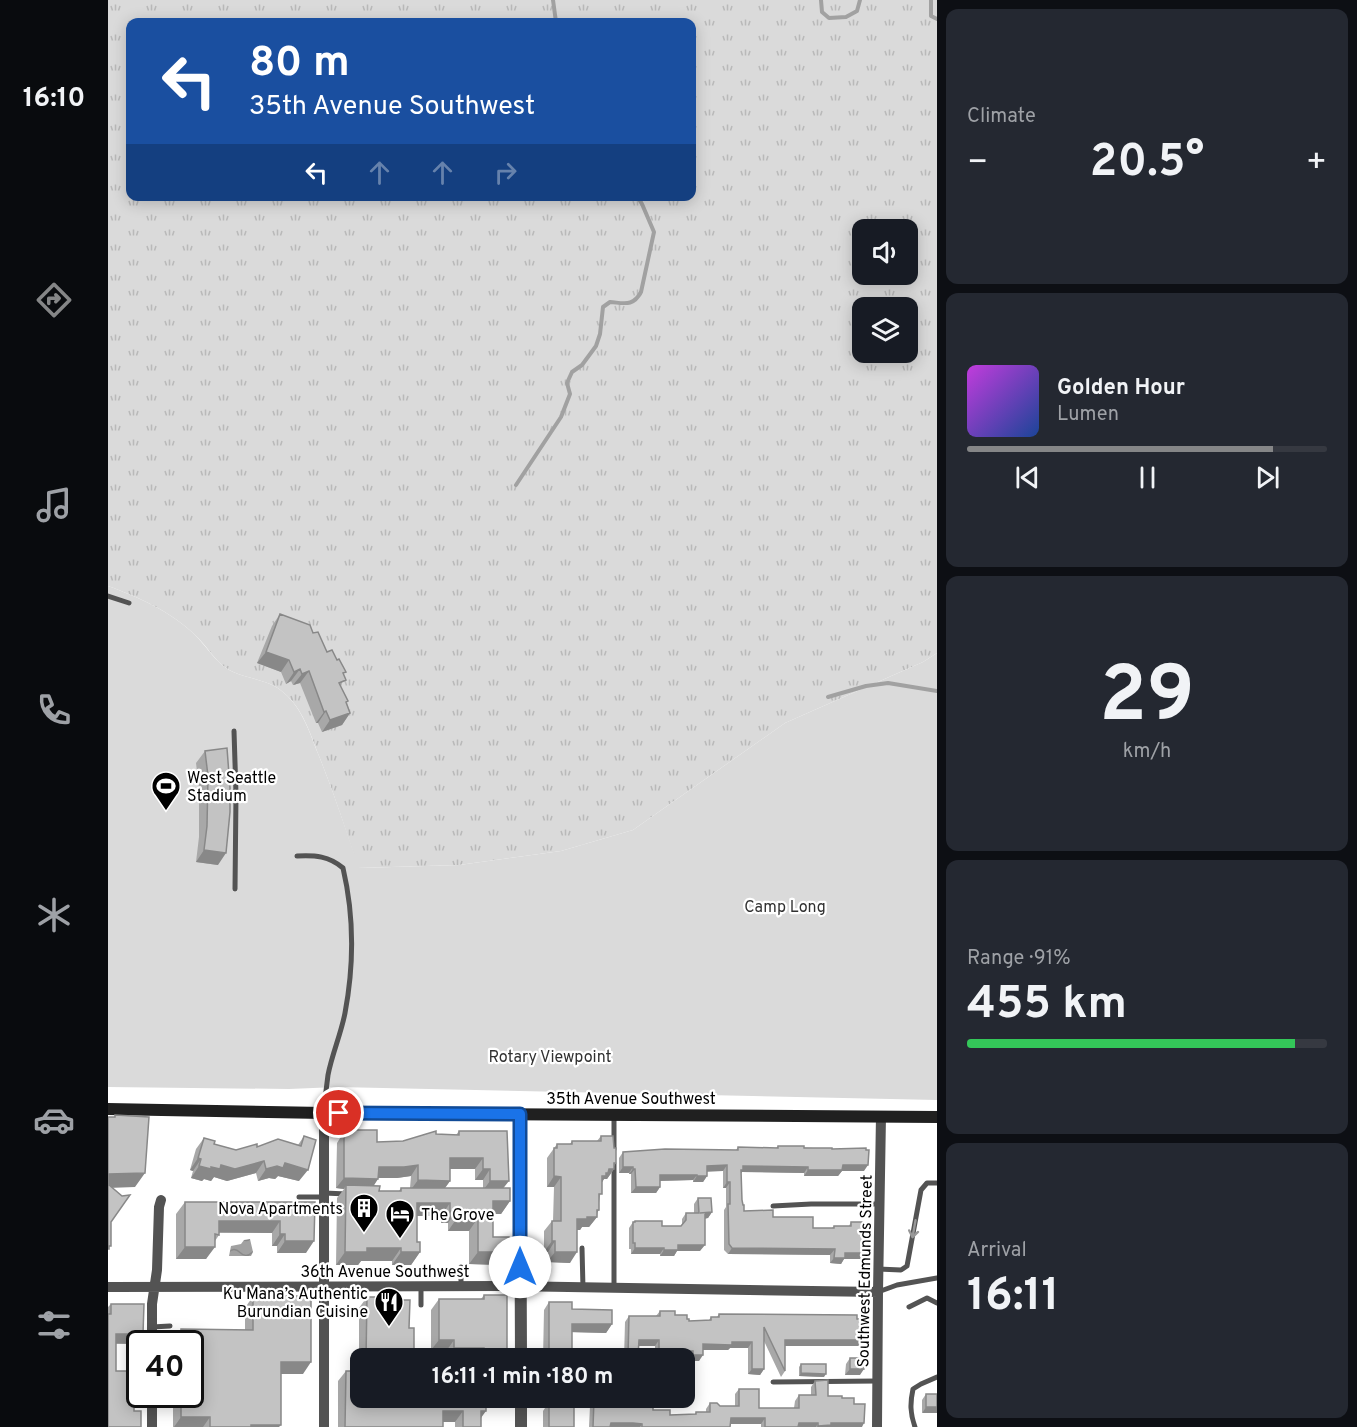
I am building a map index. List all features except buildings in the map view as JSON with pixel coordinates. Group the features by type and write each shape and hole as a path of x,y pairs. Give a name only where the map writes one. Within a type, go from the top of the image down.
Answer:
{"main road":[{"name":"35th Avenue Southwest","path":"108,1109 324,1113 937,1117"}],"street":[{"path":"324,1113 324,1427"},
{"path":"520,1114 516,1233 521,1348"},
{"name":"Southwest Edmunds Street","path":"877,1427 881,1116"},
{"path":"152,1327 161,1200"},
{"name":"36th Avenue Southwest","path":"108,1287 520,1286 878,1292"},
{"path":"149,1408 152,1427"},
{"path":"521,1408 521,1427"}],"lane":[{"path":"108,596 129,603"},
{"path":"234,732 235,889"},
{"path":"297,856 322,856 343,868 350,906 352,941 348,997 328,1076 324,1113"},
{"path":"614,1115 614,1288"},
{"path":"878,1269 901,1270 907,1266 921,1190 927,1183 937,1183"},
{"path":"300,1197 358,1194"},
{"path":"773,1206 879,1204"},
{"path":"582,1248 583,1288"},
{"path":"461,1267 461,1286"},
{"path":"878,1292 897,1285 937,1278"},
{"path":"421,1286 421,1305"},
{"path":"909,1307 927,1298 937,1303"},
{"path":"152,1327 170,1326"},
{"path":"915,1427 910,1414 913,1389 937,1377"},
{"path":"773,1382 878,1381"}],"green space":[{"path":"108,0 937,0 937,653 923,662 785,723 633,830 561,851 459,865 358,868 335,798 312,739 301,714 291,699 270,684 229,670 195,635 165,612 108,586"},
{"path":"108,586 143,600 176,619 229,670 270,684 291,699 309,731 359,868 459,865 561,851 633,830 785,723 923,662 937,653 937,1100 337,1087 289,1089 108,1087"}],"water":[{"path":"250,1239 253,1252 251,1256 229,1256 231,1246"}],"waterway":[{"path":"553,0 555,18"},
{"path":"821,0 822,12 829,18 846,17 857,11 860,0"},
{"path":"931,0 931,16 937,19"},
{"path":"516,485 561,417 570,394 567,383 572,372 582,365 596,346 600,334 603,307 610,302 631,302 641,292 654,232 640,201"},
{"path":"828,697 866,686 888,683 937,691"}],"place":[{"name":"West Seattle Stadium","path":"166,812"},
{"name":"Nova Apartments","path":"364,1234"},
{"name":"The Grove","path":"400,1240"},
{"name":"Ku Mana’s Authentic Burundian Cuisine","path":"389,1328"}],"route":[{"path":"339,1113 520,1114 520,1267"}],"park label":[{"name":"Camp Long","path":"785,906"},
{"name":"Rotary Viewpoint","path":"550,1056"}]}
